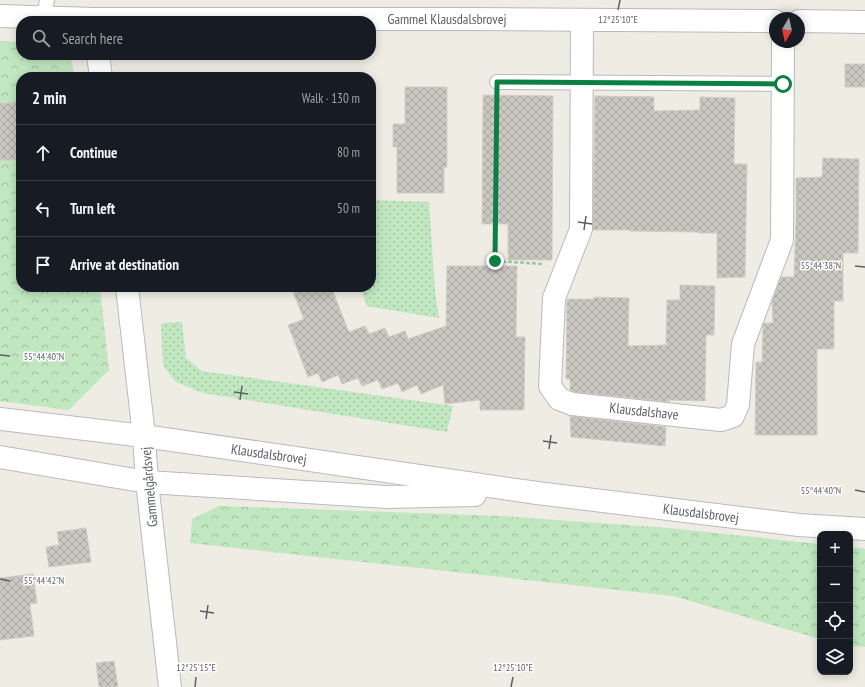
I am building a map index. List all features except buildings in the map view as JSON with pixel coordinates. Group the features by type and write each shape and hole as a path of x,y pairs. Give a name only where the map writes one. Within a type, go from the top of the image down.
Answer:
{"street":[{"name":"Gammel Klausdalsbrovej","path":"0,16 45,9 76,16"},
{"name":"Gammel Klausdalsbrovej","path":"167,16 277,10 582,20 769,22"},
{"name":"Klausdalshave","path":"582,20 581,229 554,298 550,386 559,399 572,404 721,420 733,416 738,405 743,344 782,240 783,48"},
{"path":"805,22 865,22"},
{"path":"99,60 100,72"},
{"name":"Gammelgårdsvej","path":"127,292 144,436 147,482 170,687"},
{"name":"Klausdalsbrovej","path":"0,419 144,436 536,493 799,525 865,529"},
{"name":"Klausdalsbrovej","path":"0,457 147,482 387,497 536,493"}],"lane":[{"path":"497,82 783,84"}],"path":[{"path":"497,82 495,261 567,266"}],"green space":[{"path":"0,41 16,42 16,60 71,60 73,72 16,72 16,292 101,292 109,370 69,410 0,401"},
{"path":"376,200 429,202 435,291 439,318 367,306 362,292 376,292"},
{"path":"182,322 186,358 202,371 453,406 447,432 203,393 176,382 163,366 161,323"},
{"path":"219,506 502,516 668,528 817,544 817,638 673,596 190,543 192,519"},
{"path":"853,547 865,549 865,647 853,646"}],"route":[{"path":"495,261 497,82 783,84"}]}
